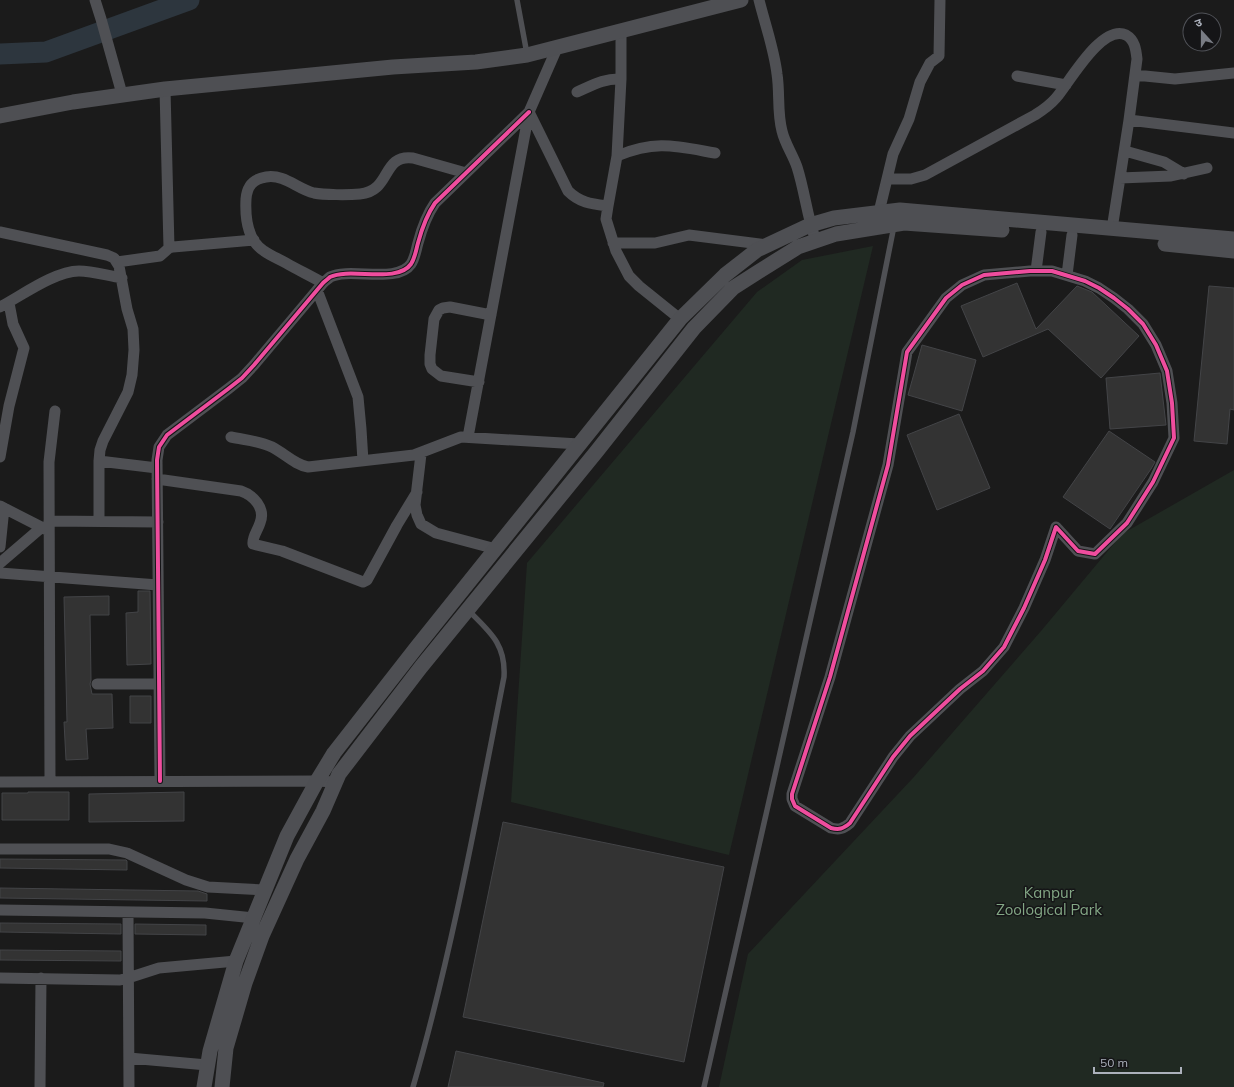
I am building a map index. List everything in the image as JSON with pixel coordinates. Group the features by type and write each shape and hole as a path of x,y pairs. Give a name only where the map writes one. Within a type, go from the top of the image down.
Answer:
{"main road":[{"path":"0,116 72,102 165,89 393,67 476,62 527,55 741,0"},
{"path":"204,1087 210,1051 236,961 287,836 334,753 416,648 680,319 725,275 757,250 810,225 834,218 900,210 1234,239"},
{"path":"222,1087 226,1048 245,984 262,936 297,859 323,811 339,774 467,609 597,451 694,328 733,288 798,247 836,234 904,223 1041,232 1234,251"}],"street":[{"path":"95,0 122,94"},
{"path":"759,0 777,72 780,96 779,120 782,133 794,156 810,225 816,241"},
{"path":"879,212 893,154 909,119 920,82 930,63 939,56 940,0"},
{"path":"621,31 621,79 617,156 606,219 613,243 622,265 629,276 680,319"},
{"path":"887,179 911,179 926,175 1035,115 1051,104 1083,61 1100,43 1108,37 1116,34 1125,34 1132,40 1136,49 1137,59 1112,229"},
{"path":"468,437 529,112 558,48"},
{"path":"1135,75 1175,79 1234,73"},
{"path":"1017,76 1066,85"},
{"path":"576,92 608,79 621,79"},
{"path":"165,89 169,248"},
{"path":"160,781 157,460 160,447 167,435 242,378 320,287 330,278 338,275 385,274 403,270 411,265 424,221 435,203 529,112"},
{"path":"529,112 568,191 578,200 587,204 608,206"},
{"path":"1129,120 1234,133"},
{"path":"617,156 639,148 657,145 671,145 715,153"},
{"path":"1124,151 1164,162 1184,174"},
{"path":"363,461 358,397 320,287 263,251 254,240 246,219 246,196 249,186 255,180 276,176 315,193 361,194 375,189 381,184 391,165 396,160 405,157 466,173"},
{"path":"1120,178 1162,177 1184,174 1207,168"},
{"path":"0,232 107,255 114,258 117,262 122,278 134,340 132,375 128,392 103,441 99,461 99,521"},
{"path":"1036,271 1041,232"},
{"path":"613,243 655,243 689,235 768,245"},
{"path":"1066,275 1072,235"},
{"path":"117,262 160,256 169,248 254,240"},
{"path":"1052,270 1066,275 1085,281 1099,288 1128,309 1143,324 1156,345 1167,371 1172,403 1174,438 1153,482 1127,523 1095,554 1078,551 1056,527 1045,560 1024,608 1004,647 983,671 954,694 910,736 893,757 850,823 844,828 837,830 831,828 795,806 792,799 792,794 830,677 888,465 907,352 946,298 962,286 984,275 1052,270"},
{"path":"0,457 9,406 24,348 23,343 15,330 4,305 53,278 70,272 80,271 122,278"},
{"path":"479,382 442,376 432,369 430,364 430,355 434,319 439,310 450,307 491,314"},
{"path":"50,782 50,577 47,526 49,462 55,411"},
{"path":"231,437 270,446 302,466 308,468 421,454 454,439 468,437 579,444"},
{"path":"421,454 416,505 417,515 421,524 427,529 436,533 496,549"},
{"path":"99,461 249,494 257,501 261,511 261,521 252,540 253,544 282,551 363,582 367,580 417,492"},
{"path":"0,547 2,507 47,526 99,521 158,522"},
{"path":"0,563 47,526"},
{"path":"0,573 158,585"},
{"path":"97,684 159,684"},
{"path":"0,782 335,782"},
{"path":"0,849 109,849 127,853 186,880 208,887 264,890"},
{"path":"0,910 205,913 254,918"},
{"path":"128,912 130,1087"},
{"path":"0,978 111,980 128,978 159,968 236,961"},
{"path":"40,1087 41,978"},
{"path":"129,1058 207,1065"}],"lane":[{"path":"516,0 527,55"},
{"path":"704,1087 853,432 895,224"},
{"path":"413,1087 455,917 472,840 504,677 505,663 500,648 493,636 467,609"}],"green space":[{"path":"873,246 729,855 511,802 527,563 757,292 802,260"},
{"name":"Kanpur Zoological Park","path":"1234,470 1234,1087 719,1087 748,954 913,778 1041,631 1122,534"}],"building":[{"path":"1017,283 1036,329 1077,286 1092,292 1139,336 1101,378 1048,329 983,357 961,306"},
{"path":"1209,286 1234,288 1234,410 1230,409 1227,444 1194,441"},
{"path":"922,345 976,360 962,411 908,395"},
{"path":"1160,373 1166,425 1110,429 1106,378"},
{"path":"959,414 990,488 937,510 907,435"},
{"path":"1109,431 1155,462 1110,529 1063,497"},
{"path":"138,591 150,591 151,664 127,665 126,613 138,612"},
{"path":"109,596 109,615 90,615 90,684 92,694 112,694 113,728 86,729 88,759 66,760 64,722 67,722 64,597"},
{"path":"130,696 151,696 151,723 130,723"},
{"path":"69,792 69,820 2,820 2,793"},
{"path":"184,792 184,821 89,822 89,794"},
{"path":"503,822 724,867 684,1062 463,1017"},
{"path":"0,859 126,860 127,870 0,868"},
{"path":"0,888 198,891 207,894 207,901 0,898"},
{"path":"0,923 121,924 121,934 0,932"},
{"path":"135,924 206,925 206,935 135,934"},
{"path":"0,950 121,951 121,961 0,960"},
{"path":"456,1051 604,1083 603,1087 448,1087"}],"waterway":[{"path":"0,54 46,52 189,0"}],"cycle path":[{"path":"160,781 157,460 159,447 167,435 242,378 323,283 330,277 339,274 395,273 404,270 411,264 425,222 435,203 529,112"},
{"path":"1030,271 1052,271 1085,281 1114,298 1143,324 1156,345 1167,371 1172,403 1174,438 1153,482 1127,523 1095,554 1078,551 1056,527 1045,560 1024,608 1004,647 983,671 960,689 910,736 893,757 850,823 845,827 836,829 831,828 795,806 792,799 792,794 830,677 888,465 907,352 946,298 962,285 984,275 1030,271"}]}
